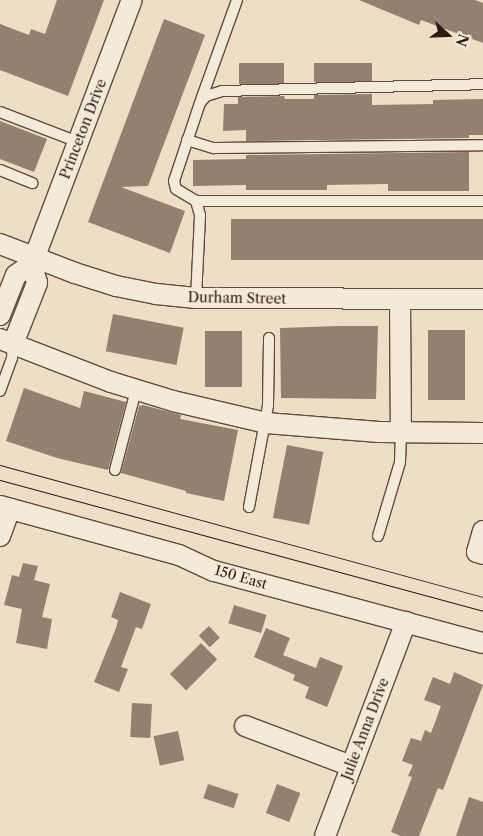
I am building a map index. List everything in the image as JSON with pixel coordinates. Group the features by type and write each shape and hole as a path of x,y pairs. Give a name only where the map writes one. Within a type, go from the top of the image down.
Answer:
{"street":[{"name":"Princeton Drive","path":"33,261 132,0"},
{"name":"Durham Street","path":"0,244 33,261 116,286 156,294 196,298 483,299"},
{"path":"0,315 16,275 33,261 37,283 6,342 82,372 136,390 266,423 332,430 483,434"},
{"path":"400,299 401,433"},
{"path":"0,536 5,507"},
{"name":"150 East","path":"5,507 179,555 214,571 483,643"},
{"path":"480,553 483,530"},
{"name":"Julie Anna Drive","path":"325,836 406,622"},
{"path":"245,726 351,766"}],"lane":[{"path":"237,0 187,140 174,181 176,189 196,201 483,201"},
{"path":"200,103 213,92 222,91 483,84"},
{"path":"0,112 78,142"},
{"path":"187,140 214,148 483,145"},
{"path":"0,170 33,183"},
{"path":"196,201 200,226 196,298"},
{"path":"249,507 266,423 269,338"},
{"path":"0,391 12,358 6,342"},
{"path":"115,470 136,390"},
{"path":"378,536 400,462 401,433"}],"building":[{"path":"57,0 104,0 68,96 0,70 0,24 29,35 31,29 45,34"},
{"path":"359,0 475,0 483,3 483,43 421,20 419,25"},
{"path":"164,19 205,35 148,186 121,187 185,211 170,253 88,222"},
{"path":"239,63 284,63 284,84 239,84"},
{"path":"314,63 372,63 372,82 314,82"},
{"path":"372,94 372,105 433,104 433,100 483,99 483,135 469,135 469,138 246,141 246,130 223,131 224,104 238,104 238,97 284,96 285,99 314,99 314,95"},
{"path":"0,121 47,139 34,172 0,159"},
{"path":"469,152 469,191 388,191 388,184 327,185 327,190 246,190 246,185 193,186 193,160 246,159 246,155"},
{"path":"231,219 483,219 483,260 231,260"},
{"path":"113,314 184,328 176,365 106,351"},
{"path":"378,326 376,399 281,398 280,328"},
{"path":"428,330 465,330 465,400 428,400"},
{"path":"205,331 242,331 242,387 205,387"},
{"path":"24,388 80,408 84,391 126,402 108,470 57,458 6,441"},
{"path":"143,405 181,415 180,419 238,430 224,501 186,493 186,491 121,473 139,406"},
{"path":"287,445 323,452 309,525 273,518"},
{"path":"23,563 38,566 34,580 50,584 42,617 52,619 47,649 16,643 22,609 4,605 12,575 19,577"},
{"path":"120,592 151,604 142,629 136,627 121,667 128,669 119,692 94,682 116,628 118,620 111,617"},
{"path":"234,605 267,615 261,633 228,623"},
{"path":"209,626 220,638 210,647 199,636"},
{"path":"266,628 290,638 283,655 316,668 320,657 343,666 327,707 305,698 309,687 293,680 295,675 254,657"},
{"path":"201,643 217,659 186,690 170,674"},
{"path":"454,672 483,685 443,790 438,788 419,836 401,836 391,832 412,777 408,776 413,765 402,761 411,738 421,741 425,730 431,733 441,706 424,700 433,677 450,684"},
{"path":"132,703 152,704 150,738 130,737"},
{"path":"178,731 184,760 160,766 154,736"},
{"path":"208,784 238,794 234,808 203,798"},
{"path":"277,784 300,793 289,822 266,813"},
{"path":"469,797 483,802 483,836 456,836"}],"tram line":[{"path":"0,465 483,597"},
{"path":"0,480 483,611"}]}
